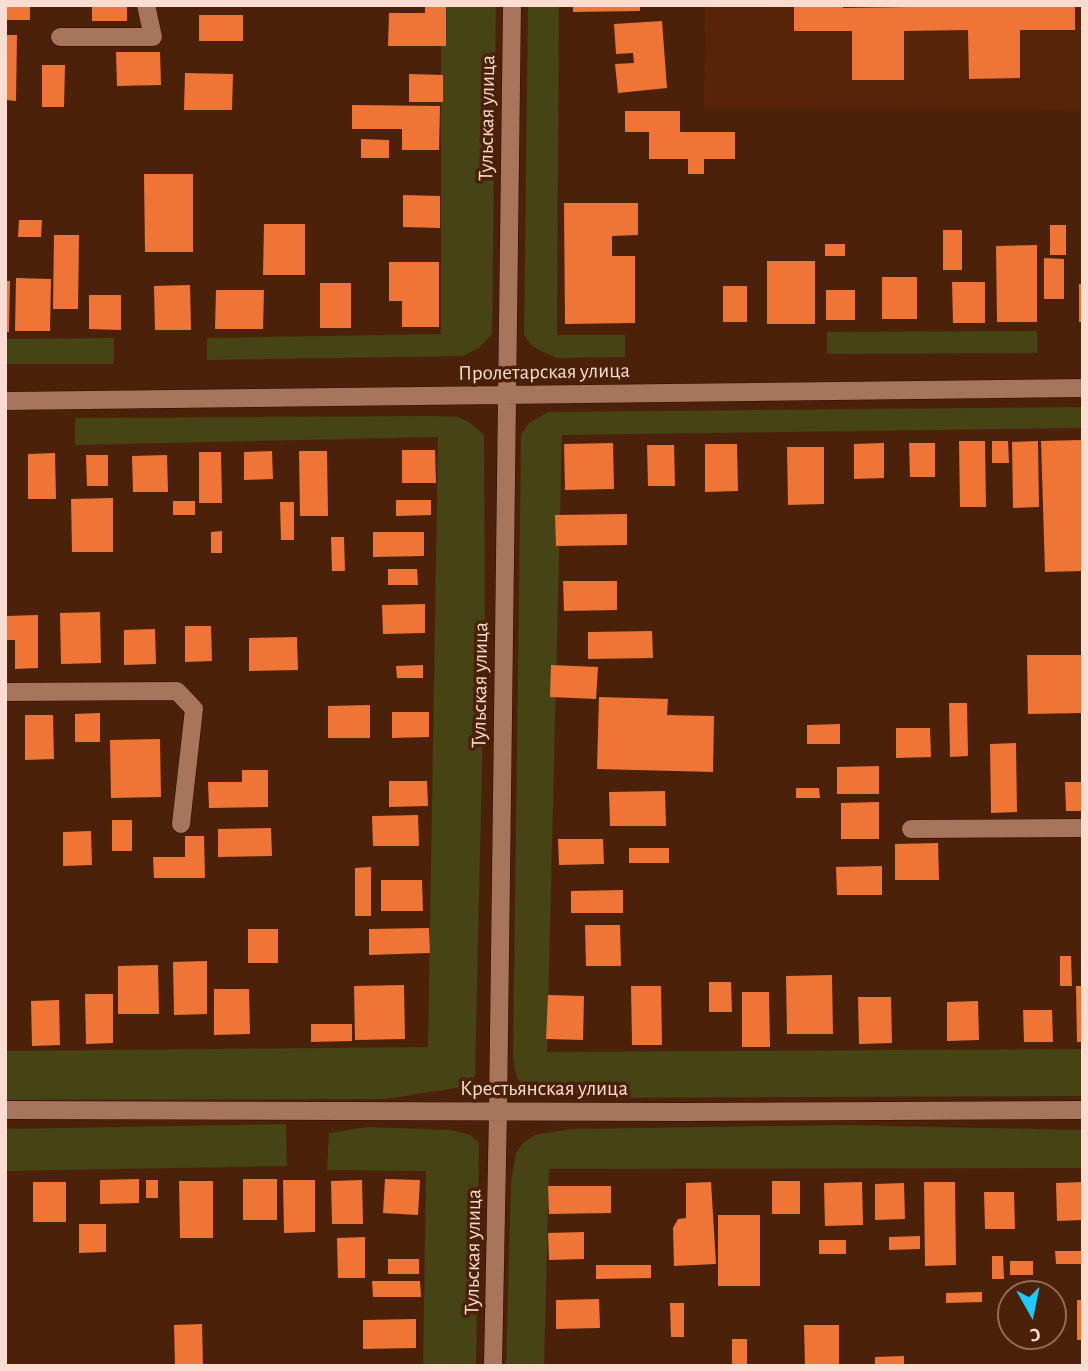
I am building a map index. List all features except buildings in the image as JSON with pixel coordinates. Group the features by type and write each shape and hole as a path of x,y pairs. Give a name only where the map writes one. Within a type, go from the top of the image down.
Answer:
{"street":[{"path":"60,37 153,37 146,5"},
{"name":"Тульская улица","path":"493,1366 512,5"},
{"name":"Пролетарская улица","path":"5,401 1083,388"},
{"path":"5,692 177,691 194,709 181,824"},
{"path":"911,829 1083,828"},
{"name":"Крестьянская улица","path":"5,1110 1083,1110"}],"shaded area":[{"path":"441,5 496,5 492,334 479,348 463,356 207,360 207,338 441,334"},
{"path":"528,5 559,5 557,335 625,335 625,357 557,358 531,345 524,335"},
{"path":"705,5 1083,5 1083,110 704,109"},
{"path":"1037,331 1038,353 827,354 827,332"},
{"path":"114,338 114,364 5,364 5,339"},
{"path":"1083,407 1083,428 562,435 547,1052 1083,1049 1083,1096 550,1098 529,1091 517,1078 513,1053 521,435 529,423 548,412"},
{"path":"458,417 469,422 484,435 485,630 475,1076 462,1087 386,1099 5,1100 5,1051 428,1047 438,437 75,445 75,418"},
{"path":"286,1124 287,1166 5,1171 5,1129"},
{"path":"839,1125 1083,1130 1083,1168 549,1169 544,1366 506,1366 511,1182 516,1153 524,1142 535,1135 571,1129"},
{"path":"368,1127 451,1130 471,1135 479,1143 476,1366 423,1366 426,1171 327,1170 329,1133"}]}
